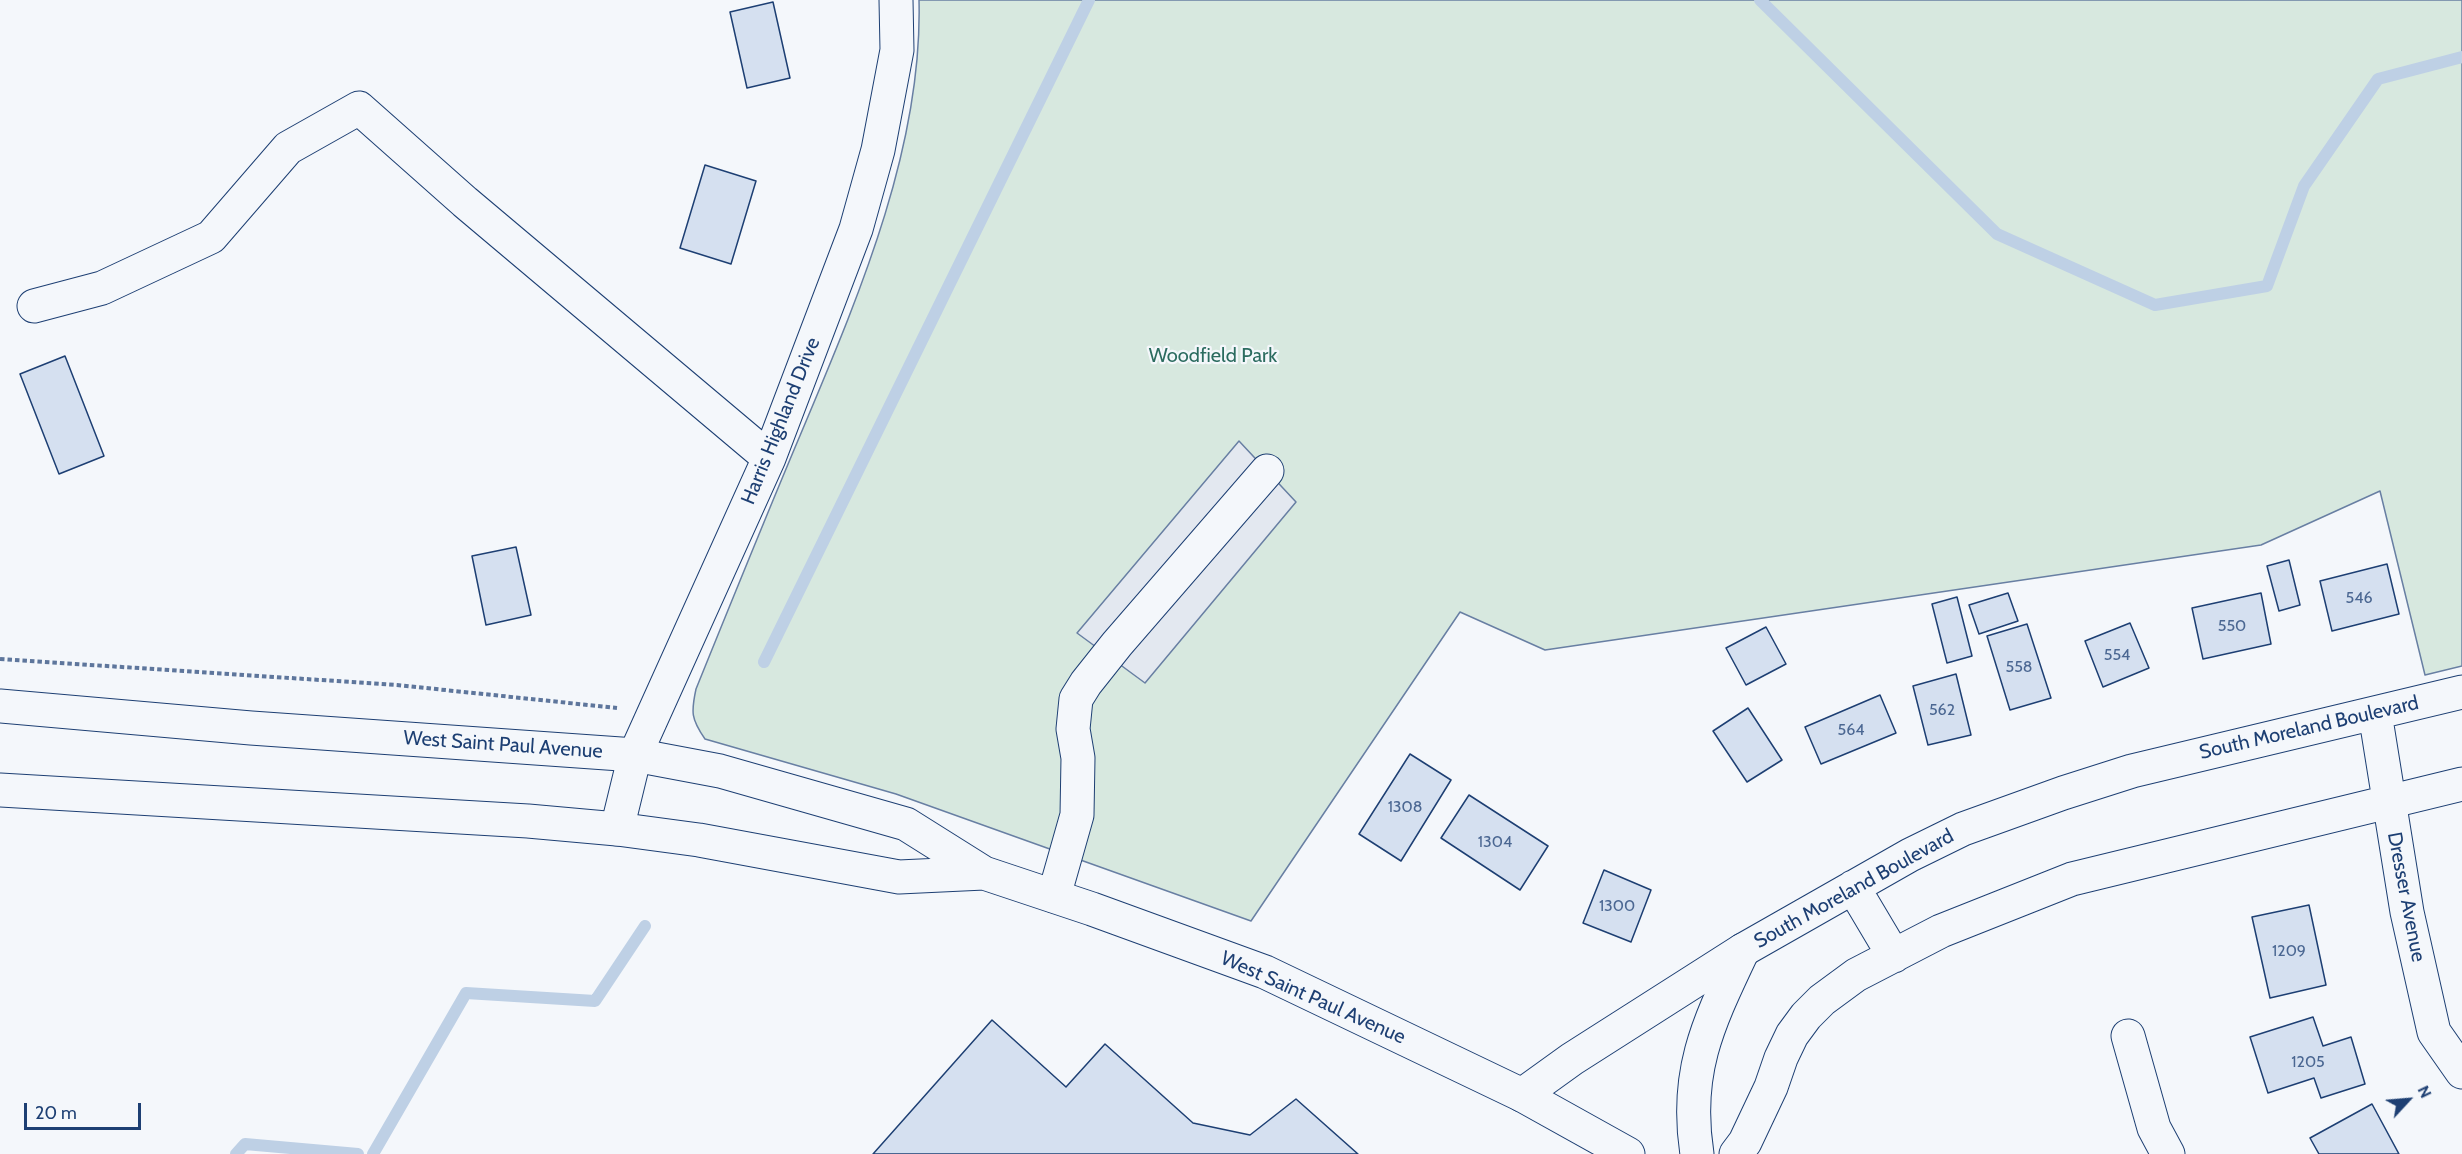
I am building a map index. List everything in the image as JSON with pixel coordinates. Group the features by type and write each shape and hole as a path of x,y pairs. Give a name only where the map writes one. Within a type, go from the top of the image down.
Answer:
{"street":[{"name":"Harris Highland Drive","path":"617,829 635,755 769,458 803,372 862,207 878,150 897,50 896,0"},
{"path":"34,306 102,288 212,237 288,148 359,108 465,202 769,458"},
{"path":"1054,896 1077,816 1078,758 1073,729 1076,699 1117,644 1267,471"},
{"name":"South Moreland Boulevard","path":"1522,1095 1572,1059 1743,950 1910,855 1963,829 2132,771 2462,692"},
{"name":"West Saint Paul Avenue","path":"0,706 251,728 635,755 720,771 906,824 984,873 1264,972 1522,1095 1628,1154"},
{"name":"Dresser Avenue","path":"2374,713 2407,912 2434,1032 2462,1072"},
{"path":"1736,1154 1745,1142 1792,1035 1806,1016 1822,1000 1856,975 1941,931 2072,879 2462,784"},
{"name":"West Saint Paul Avenue","path":"0,790 331,809 617,829 699,840 899,877 984,873"},
{"path":"1853,887 1894,956"},
{"path":"1697,1154 1694,1132 1697,1065 1711,1018 1743,950"},
{"path":"2128,1036 2154,1128 2168,1154"}],"path":[{"path":"0,659 397,685 604,706"}],"green space":[{"name":"Woodfield Park","path":"919,0 2462,0 2462,666 2425,675 2380,491 2261,545 1545,650 1460,612 1251,921 896,794 705,739 693,715 696,689 863,279 898,169 910,113 917,56"}],"shaded area":[{"path":"1239,441 1296,502 1145,683 1077,633"}],"building":[{"path":"773,2 790,78 747,88 730,12"},
{"path":"705,165 756,181 731,264 680,248"},
{"path":"65,356 104,456 59,474 20,374"},
{"path":"516,547 531,615 486,625 472,556"},
{"path":"2289,560 2300,605 2279,611 2267,566"},
{"path":"2387,564 2399,614 2332,631 2320,581"},
{"path":"2008,593 2018,621 1979,634 1969,605"},
{"path":"2261,593 2271,644 2203,659 2192,608"},
{"path":"1957,597 1972,656 1947,663 1932,604"},
{"path":"2130,623 2149,668 2103,687 2085,641"},
{"path":"2027,624 2051,698 2010,710 1987,636"},
{"path":"1766,627 1786,664 1746,685 1726,648"},
{"path":"1956,674 1971,735 1928,745 1913,686"},
{"path":"1880,695 1896,733 1821,764 1805,727"},
{"path":"1748,708 1782,760 1747,782 1713,731"},
{"path":"1410,754 1451,780 1401,861 1359,834"},
{"path":"1469,795 1548,846 1520,890 1441,838"},
{"path":"1604,870 1651,890 1631,942 1583,923"},
{"path":"2309,905 2326,985 2270,998 2252,917"},
{"path":"2313,1017 2323,1046 2351,1037 2365,1084 2321,1098 2314,1078 2268,1093 2250,1037"},
{"path":"992,1020 1066,1087 1105,1044 1193,1123 1250,1135 1296,1099 1358,1154 873,1154"},
{"path":"2372,1104 2399,1154 2319,1154 2310,1138"}],"waterway":[{"path":"764,662 1089,0"},
{"path":"1760,0 1997,234 2155,305 2267,286 2304,186 2378,79 2462,57"},
{"path":"373,1154 466,993 595,1001 645,926"},
{"path":"236,1154 245,1144 358,1154"}]}
